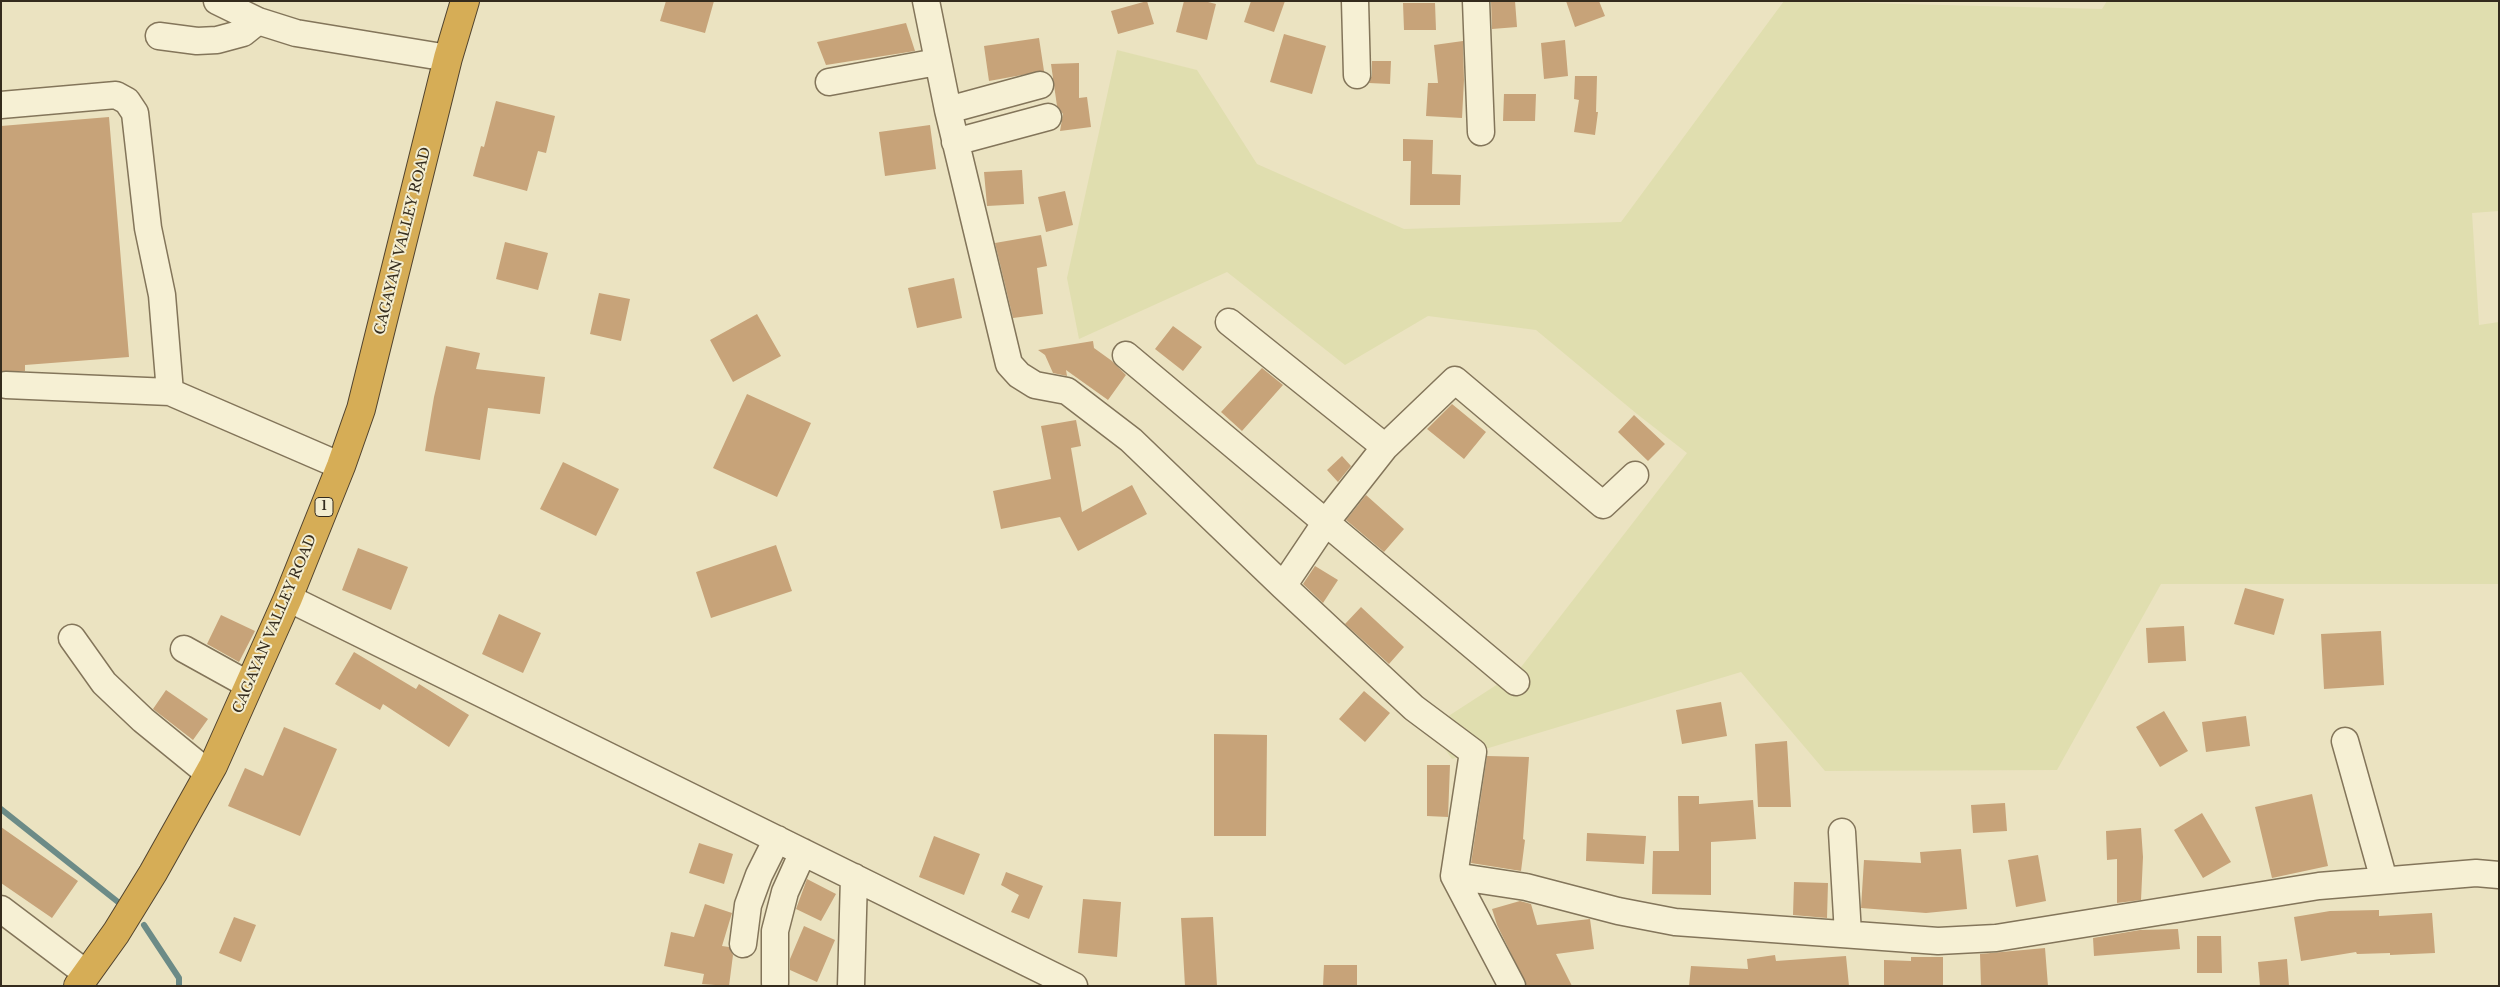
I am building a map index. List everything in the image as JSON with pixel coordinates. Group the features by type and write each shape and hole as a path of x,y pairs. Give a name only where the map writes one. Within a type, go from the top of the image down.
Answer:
{"highway":[{"name":"CAGAYAN VALLEY ROAD","path":"82,980 116,932 153,873 208,773 288,598 340,466 361,409 448,58 466,1"}],"street":[{"path":"217,1 258,22 296,33 448,58"},
{"path":"926,1 937,62 955,142 1009,364 1019,375 1035,385 1067,391 1131,440 1414,708 1473,752 1454,876 1512,986"},
{"path":"1355,1 1357,75"},
{"path":"1476,1 1481,132"},
{"path":"159,36 197,41 218,40 242,32 258,22"},
{"path":"829,82 937,62"},
{"path":"948,110 1040,85"},
{"path":"1,105 116,95 127,101 135,113 148,228 162,295 170,392"},
{"path":"955,142 1048,117"},
{"path":"1229,322 1385,447"},
{"path":"1126,355 1516,682"},
{"path":"1283,586 1326,522 1385,447 1455,380 1604,505 1635,474"},
{"path":"6,385 170,392 340,466"},
{"path":"288,598 1074,986"},
{"path":"72,638 104,683 143,720 208,773"},
{"path":"184,650 249,685"},
{"path":"2345,741 2384,880"},
{"path":"1842,832 1848,934"},
{"path":"743,944 748,905 759,875 777,839"},
{"path":"775,983 775,931 785,892 803,852"},
{"path":"1454,876 1526,887 1618,911 1675,922 1938,941 1996,938 2319,886 2476,872 2499,875"},
{"path":"851,986 854,877"},
{"path":"1,909 82,980"}],"shaded area":[{"path":"1784,1 2102,9 2107,1 2499,1 2499,211 2472,213 2479,325 2499,322 2499,584 2161,584 2057,770 1825,771 1741,672 1452,759 1430,728 1518,671 1687,453 1536,330 1428,316 1345,365 1227,272 1079,339 1067,278 1117,50 1197,70 1257,164 1404,229 1621,222"}],"building":[{"path":"666,1 714,1 705,33 660,21"},
{"path":"1147,1 1154,24 1118,34 1111,11"},
{"path":"1184,1 1204,1 1216,4 1207,40 1176,32"},
{"path":"1251,1 1285,1 1274,32 1244,22"},
{"path":"1491,1 1515,1 1517,27 1492,29"},
{"path":"1566,1 1599,1 1605,16 1575,27"},
{"path":"1403,3 1435,3 1436,30 1404,30"},
{"path":"906,23 915,51 826,65 817,42"},
{"path":"1284,34 1326,46 1312,94 1270,82"},
{"path":"1039,38 1044,71 989,81 984,46"},
{"path":"1565,40 1568,76 1544,79 1541,43"},
{"path":"1463,41 1464,80 1462,118 1426,116 1428,83 1438,83 1434,45"},
{"path":"1372,61 1391,61 1390,84 1369,83 1372,75"},
{"path":"1079,63 1079,98 1087,97 1091,127 1060,131 1063,114 1057,106 1051,64"},
{"path":"1575,76 1597,76 1596,112 1598,112 1595,135 1574,132 1579,100 1574,99"},
{"path":"1504,94 1536,94 1535,121 1503,121"},
{"path":"496,101 555,116 546,153 538,151 527,191 473,176 481,146 484,147"},
{"path":"109,117 129,357 25,365 25,371 1,371 1,126"},
{"path":"930,125 936,169 885,176 879,132"},
{"path":"1403,139 1433,140 1432,174 1461,175 1460,205 1410,205 1411,161 1403,161"},
{"path":"1022,170 1024,204 987,206 984,172"},
{"path":"1065,191 1073,225 1046,232 1038,197"},
{"path":"1041,235 1047,266 1037,268 1043,314 1013,318 995,243"},
{"path":"505,242 548,253 538,290 496,279"},
{"path":"954,278 962,318 917,328 908,288"},
{"path":"599,293 630,299 621,341 590,334"},
{"path":"757,314 781,356 733,382 710,340"},
{"path":"1173,326 1202,347 1183,371 1155,349"},
{"path":"1093,341 1094,348 1112,361 1126,375 1108,400 1066,370 1067,376 1053,373 1045,355 1038,350"},
{"path":"446,346 480,353 476,369 545,377 540,414 488,408 480,460 425,451 434,397"},
{"path":"1262,368 1283,385 1242,431 1221,412"},
{"path":"747,394 811,423 777,497 713,468"},
{"path":"1452,404 1486,432 1464,459 1427,429"},
{"path":"1634,415 1665,444 1648,461 1618,432"},
{"path":"1076,420 1081,446 1071,448 1082,512 1132,485 1147,514 1078,551 1060,517 1001,529 993,491 1051,479 1041,426"},
{"path":"1342,456 1351,466 1338,482 1327,470"},
{"path":"563,462 619,489 596,536 540,509"},
{"path":"1366,495 1404,529 1384,552 1346,520"},
{"path":"776,545 792,591 711,618 696,572"},
{"path":"358,548 408,567 391,610 342,590"},
{"path":"1315,566 1338,580 1323,603 1303,584"},
{"path":"2245,588 2284,599 2274,635 2234,624"},
{"path":"1361,607 1404,647 1389,664 1345,624"},
{"path":"499,614 541,633 523,673 482,654"},
{"path":"221,615 255,631 239,662 207,644"},
{"path":"2184,626 2186,661 2148,663 2146,628"},
{"path":"2381,631 2384,685 2324,689 2321,634"},
{"path":"354,652 416,689 419,684 469,715 449,747 383,704 380,710 335,684"},
{"path":"166,690 208,719 193,740 153,709"},
{"path":"1364,691 1390,713 1365,742 1339,719"},
{"path":"1721,702 1727,736 1682,744 1676,710"},
{"path":"2164,711 2188,751 2160,767 2136,727"},
{"path":"2246,716 2250,746 2206,752 2202,722"},
{"path":"284,727 337,749 300,836 228,806 245,768 263,776"},
{"path":"1214,734 1267,735 1266,836 1214,836"},
{"path":"1787,741 1791,807 1758,807 1755,744"},
{"path":"1487,756 1529,757 1523,839 1525,840 1521,871 1471,863"},
{"path":"1427,765 1450,765 1448,817 1427,816"},
{"path":"2312,794 2328,866 2272,878 2255,807"},
{"path":"1678,796 1699,796 1699,804 1753,800 1756,839 1711,842 1711,895 1652,894 1653,851 1679,851"},
{"path":"2005,803 2007,831 1973,833 1971,805"},
{"path":"2202,813 2231,862 2203,878 2174,830"},
{"path":"1,827 78,881 52,918 1,883"},
{"path":"2141,828 2143,857 2141,900 2117,903 2117,859 2107,860 2106,831"},
{"path":"1587,833 1646,836 1644,864 1586,861"},
{"path":"934,836 980,854 964,895 919,877"},
{"path":"699,843 733,854 724,884 689,873"},
{"path":"1961,849 1967,909 1926,913 1861,908 1864,860 1921,863 1920,852"},
{"path":"2038,855 2046,901 2016,907 2008,860"},
{"path":"1006,872 1043,886 1029,919 1011,912 1019,895 1001,885"},
{"path":"807,879 836,894 821,921 796,909"},
{"path":"1794,882 1828,883 1827,918 1793,915"},
{"path":"1083,899 1121,902 1117,957 1078,953"},
{"path":"1520,901 1531,904 1537,925 1590,919 1594,949 1556,954 1572,986 1527,986 1497,925 1492,909"},
{"path":"705,904 732,913 722,946 729,947 733,955 729,986 702,984 704,974 664,966 671,932 694,937"},
{"path":"2379,910 2379,916 2432,913 2435,953 2390,955 2390,953 2357,954 2356,952 2301,961 2294,917 2330,911"},
{"path":"234,917 256,925 241,962 219,953"},
{"path":"1213,917 1217,986 1185,986 1181,918"},
{"path":"804,926 835,940 817,982 790,970 790,959"},
{"path":"2178,929 2180,949 2094,956 2093,938 2140,930"},
{"path":"2197,936 2221,936 2222,973 2197,973"},
{"path":"2045,948 2048,986 1981,986 1980,954"},
{"path":"1775,955 1776,961 1846,956 1849,986 1689,986 1691,966 1748,969 1747,959"},
{"path":"1911,957 1943,957 1943,986 1884,986 1884,960 1911,961"},
{"path":"2287,959 2289,986 2260,986 2258,962"},
{"path":"1324,965 1357,965 1357,986 1323,986"}],"waterway":[{"path":"1,809 118,902"},
{"path":"144,925 179,978 179,986"}]}
